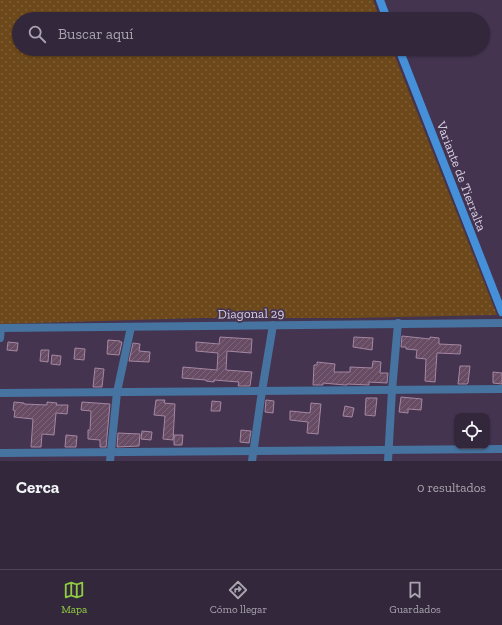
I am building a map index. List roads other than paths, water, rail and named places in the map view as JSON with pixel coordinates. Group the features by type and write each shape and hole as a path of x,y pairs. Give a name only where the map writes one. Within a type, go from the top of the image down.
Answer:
{"main road":[{"path":"380,0 384,12"},
{"name":"Variante de Tierralta","path":"402,56 502,312"}],"street":[{"path":"388,461 398,323"},
{"name":"Diagonal 29","path":"1,328 502,323"},
{"path":"252,461 273,325"},
{"path":"110,461 117,392 130,327"},
{"path":"0,338 1,328"},
{"path":"0,393 502,389"},
{"path":"0,453 502,448"}]}
